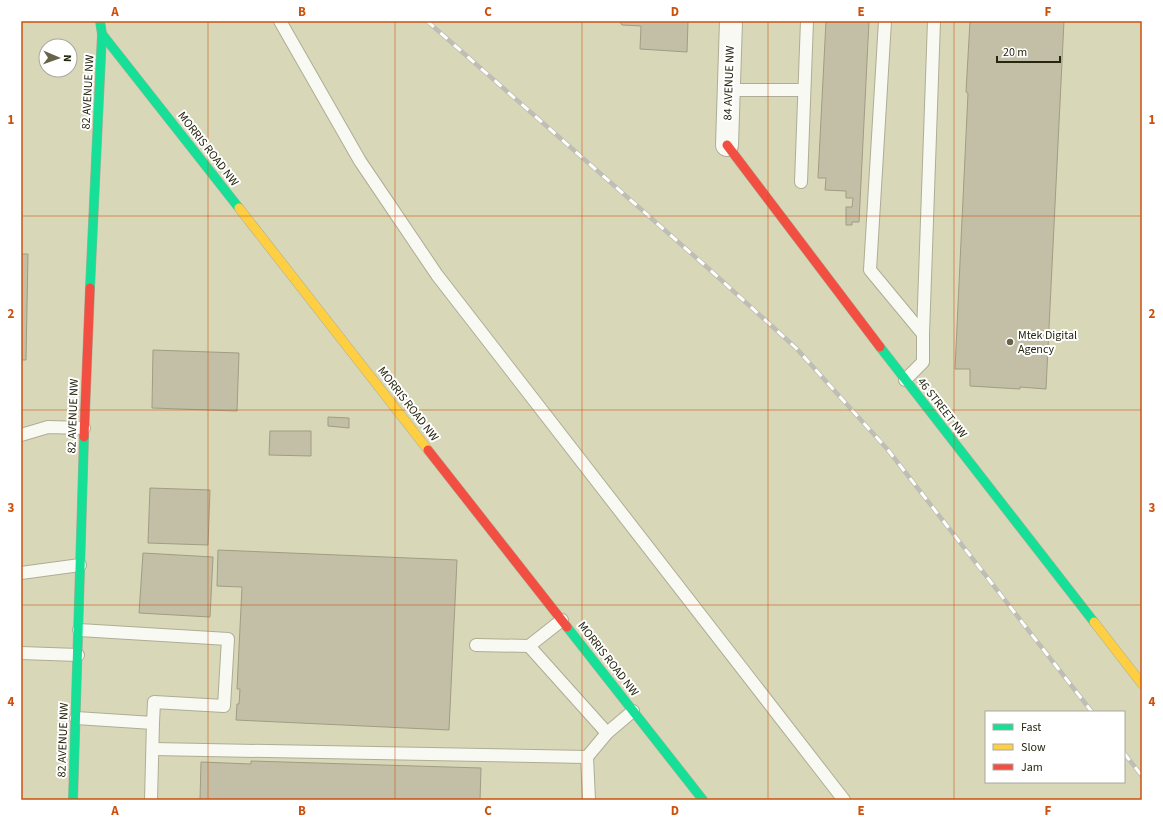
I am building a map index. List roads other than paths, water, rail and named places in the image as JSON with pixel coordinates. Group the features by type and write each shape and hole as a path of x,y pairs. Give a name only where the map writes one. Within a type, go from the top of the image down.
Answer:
{"street":[{"name":"MORRIS ROAD NW","path":"100,21 102,34 703,800"},
{"name":"84 AVENUE NW","path":"727,145 732,21"},
{"name":"82 AVENUE NW","path":"73,800 84,428 102,34"},
{"name":"46 STREET NW","path":"727,145 905,380 1142,684"}],"lane":[{"path":"280,21 360,161 436,275 844,800"},
{"path":"801,182 806,21"},
{"path":"885,21 870,270 923,334"},
{"path":"905,380 923,362 934,21"},
{"path":"729,90 804,90"},
{"path":"21,436 48,428 84,428"},
{"path":"21,573 80,565"},
{"path":"476,645 529,646 562,620"},
{"path":"79,630 228,639 224,706 154,702 152,800"},
{"path":"529,646 607,732"},
{"path":"21,653 78,655"},
{"path":"589,800 587,757 607,732 633,711"},
{"path":"76,718 153,722"},
{"path":"153,749 587,757"}],"railway":[{"path":"427,21 709,269 796,348 888,450 1091,711"},
{"path":"1125,754 1142,776"}],"place":[{"name":"Mtek Digital Agency","path":"1010,342"}]}
